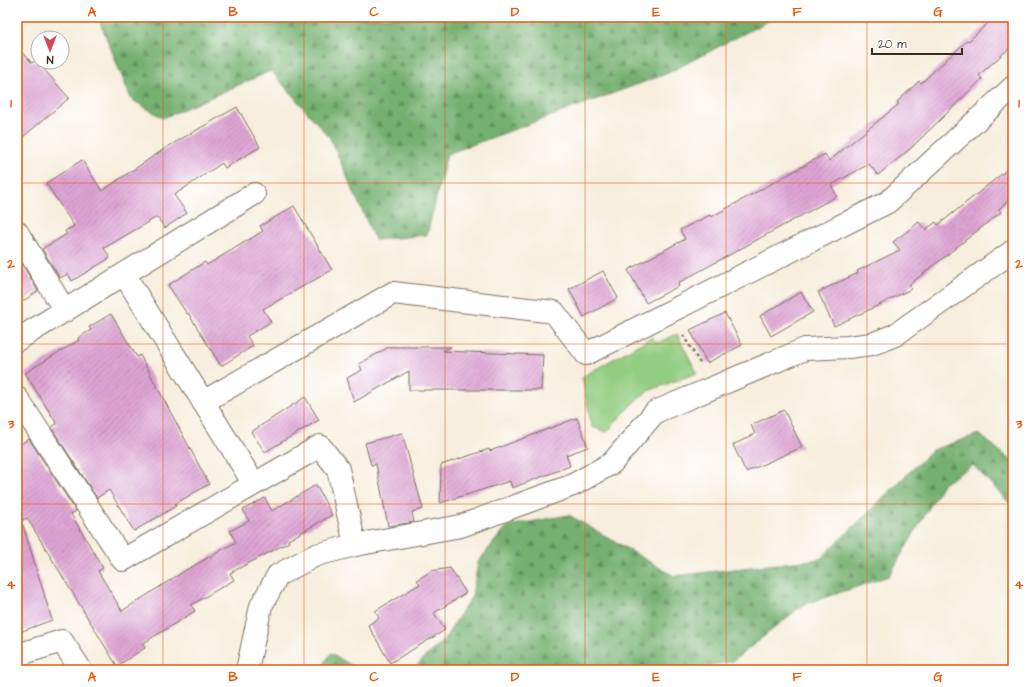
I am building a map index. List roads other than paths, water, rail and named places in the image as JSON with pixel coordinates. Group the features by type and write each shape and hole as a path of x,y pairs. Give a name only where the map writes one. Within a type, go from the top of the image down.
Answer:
{"street":[{"path":"203,402 393,293 554,312 586,354 888,202 1013,87"},
{"path":"17,340 254,194"},
{"path":"17,232 65,311"},
{"path":"248,670 261,606 278,575 316,555 355,545 461,526 573,485 612,463 655,412 805,350 848,348 872,344 895,335 1013,251"},
{"path":"124,274 254,484"},
{"path":"17,398 123,560 320,446 338,468 355,545"},
{"path":"17,655 62,641 81,670"}]}
